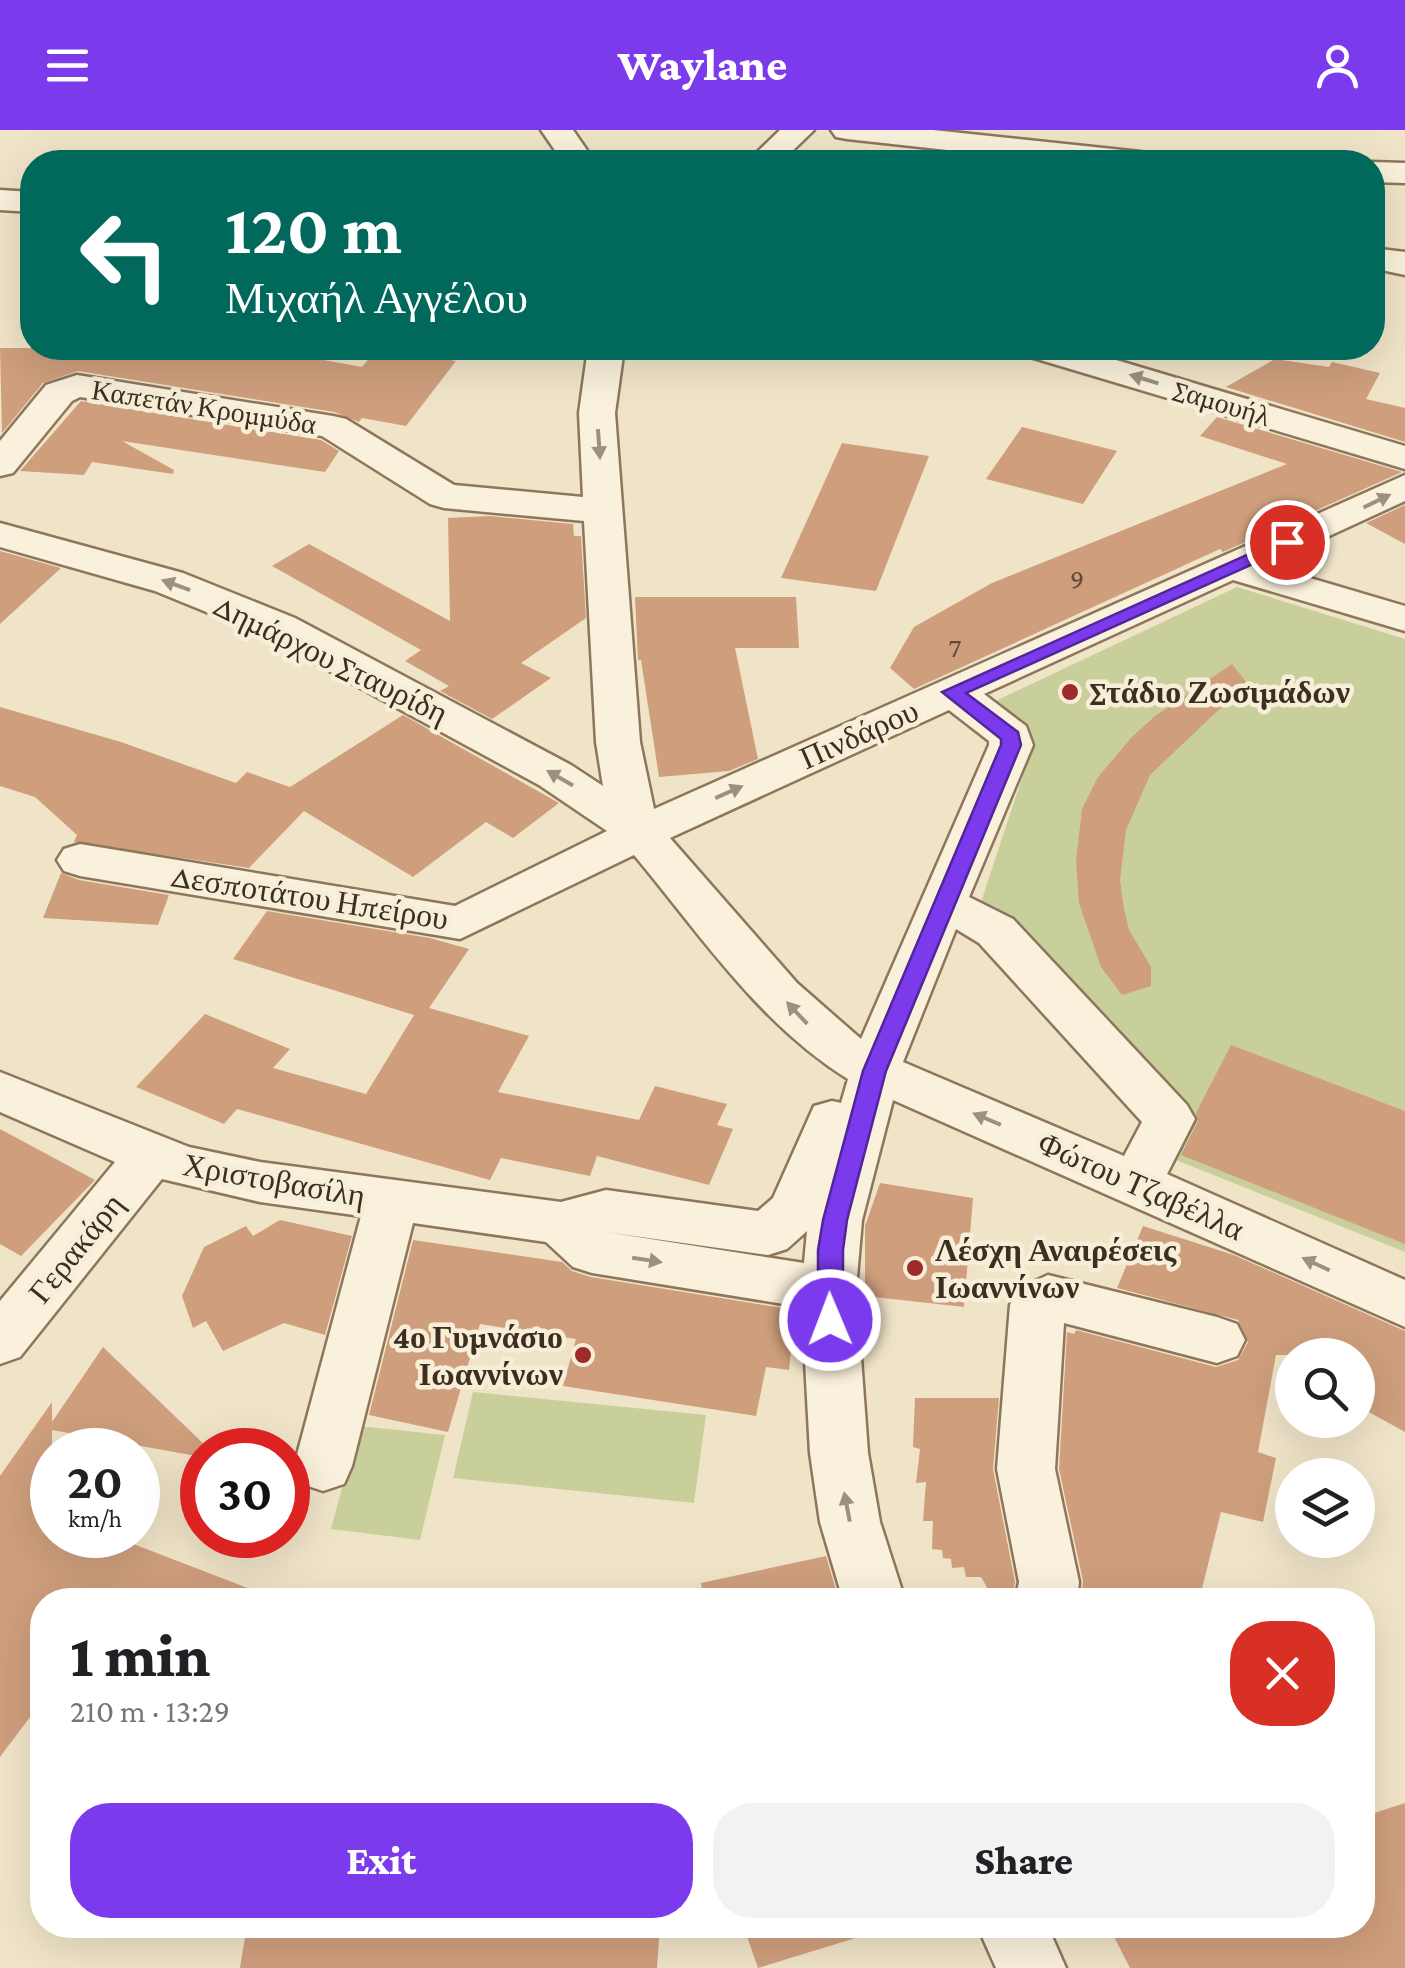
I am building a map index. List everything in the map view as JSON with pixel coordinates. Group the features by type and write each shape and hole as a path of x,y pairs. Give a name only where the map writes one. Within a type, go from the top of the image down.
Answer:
{"street":[{"path":"776,150 798,130"},
{"path":"848,130 1031,150"},
{"path":"603,360 597,391 618,742 627,796 640,832 804,1022 842,1053 874,1071"},
{"name":"Σαμουήλ","path":"1080,360 1405,458"},
{"name":"Καπετάν Κρομμύδα","path":"0,465 59,393 78,386 333,427 444,496 604,511"},
{"name":"Πινδάρου","path":"640,832 1405,487"},
{"name":"Δημάρχου Σταυρίδη","path":"0,535 170,582 280,627 541,768 600,802 640,832"},
{"path":"1231,567 1405,619"},
{"path":"870,1588 844,1488 829,1288 839,1201 874,1071 1011,736 952,692"},
{"name":"Δεσποτάτου Ηπείρου","path":"80,860 460,923 640,832"},
{"path":"943,906 982,921 996,932 1169,1119 1143,1186"},
{"path":"1124,1042 1189,1111 1143,1186"},
{"path":"829,1288 768,1234 794,1211 832,1119 874,1071"},
{"name":"Φώτου Τζαβέλλα","path":"874,1071 1143,1186 1405,1305"},
{"name":"Χριστοβασίλη","path":"0,1091 151,1155 222,1175 561,1223 606,1211 768,1234"},
{"name":"Γερακάρη","path":"0,1341 151,1155"},
{"path":"323,1466 392,1201"},
{"path":"561,1223 592,1252 829,1288"},
{"path":"1048,1588 1026,1469 1038,1306 1048,1297 1217,1340"},
{"path":"1018,1938 1032,1968"}],"green space":[{"path":"1237,587 1405,639 1405,1252 1176,1160 1176,1152 1191,1128 981,902 1034,742 987,705"},
{"path":"473,1392 706,1415 694,1503 453,1478"},
{"path":"359,1426 445,1435 420,1540 331,1529"}],"building":[{"path":"0,348 20,348 20,360 324,360 362,367 368,360 456,361 406,426 362,418 359,422 334,412 78,371 43,383 2,433"},
{"path":"1273,360 1329,367 1332,362 1380,373 1366,399 1405,408 1405,442 1226,387"},
{"path":"81,401 321,440 339,451 325,472 122,441 174,470 173,474 92,462 84,475 20,471"},
{"path":"1217,417 1402,472 1223,552 1220,549 914,689 890,668 914,627 992,583 1287,464 1200,436"},
{"path":"1022,427 1117,451 1083,504 986,479"},
{"path":"842,443 929,456 876,591 781,578"},
{"path":"1405,505 1405,544 1366,523"},
{"path":"489,516 573,524 574,536 581,536 586,618 521,663 551,678 492,719 440,691 449,686 405,661 421,650 272,566 309,544 450,621 448,518"},
{"path":"0,551 61,568 0,624"},
{"path":"635,597 796,597 799,648 735,648 758,759 729,771 659,777 638,660"},
{"path":"1232,664 1247,683 1150,775 1126,830 1120,880 1124,909 1129,930 1151,967 1151,986 1122,995 1101,967 1079,903 1076,861 1082,809 1098,777 1132,737 1155,716"},
{"path":"0,707 121,742 236,783 247,772 290,787 403,715 559,803 513,838 486,822 413,877 304,811 249,868 74,842 77,835 35,797 0,786"},
{"path":"61,873 79,880 169,895 158,925 43,918"},
{"path":"267,911 430,938 469,949 429,1008 529,1036 498,1092 639,1120 655,1086 727,1104 717,1125 733,1129 709,1185 597,1156 590,1176 501,1158 490,1180 237,1109 224,1124 136,1087 205,1014 290,1049 273,1068 366,1094 414,1015 233,959"},
{"path":"1231,1045 1405,1111 1405,1244 1181,1155 1198,1121 1196,1113"},
{"path":"0,1129 95,1180 21,1256 0,1244"},
{"name":"Λέσχη Αναιρέσεις Ιωαννίνων","path":"880,1183 973,1198 964,1307 865,1296 865,1226"},
{"path":"280,1220 352,1236 325,1335 284,1323 223,1351 206,1321 193,1328 182,1296 204,1247 246,1226 253,1236"},
{"path":"1143,1226 1234,1255 1405,1331 1405,1432 1375,1415 1375,1338 1275,1338 1275,1360 1258,1452 1276,1458 1263,1522 1221,1512 1202,1588 1082,1588 1059,1469 1067,1332 1074,1334 1076,1330 1216,1367 1238,1360 1248,1342 1238,1320 1117,1288"},
{"path":"413,1240 562,1262 572,1271 591,1277 795,1310 789,1370 766,1367 756,1416 563,1386 576,1339 480,1324 448,1432 369,1415"},
{"path":"103,1347 187,1428 180,1428 180,1453 160,1449 160,1428 34,1428 52,1402 52,1422"},
{"path":"915,1398 999,1398 993,1469 1014,1588 987,1588 981,1577 966,1577 964,1567 952,1568 951,1559 943,1558 942,1550 932,1549 933,1521 923,1521 926,1482 916,1483 920,1449 913,1447"},
{"path":"30,1433 30,1558 160,1558 160,1554 248,1588 30,1588 30,1717 0,1757 0,1476"},
{"path":"826,1556 835,1588 702,1588 701,1583"},
{"path":"1405,1803 1405,1968 1130,1968 1115,1938 1375,1938 1375,1813"},
{"path":"245,1938 659,1938 657,1968 240,1968"},
{"path":"748,1938 856,1938 758,1968"}],"place":[{"name":"Στάδιο Ζωσιμάδων","path":"1070,692"},
{"name":"Λέσχη Αναιρέσεις Ιωαννίνων","path":"915,1268"},
{"name":"4ο Γυμνάσιο Ιωαννίνων","path":"583,1355"}],"route":[{"path":"830,1320 830,1250 835,1220 874,1071 1011,745 1011,736 952,692 1287,542"}]}
